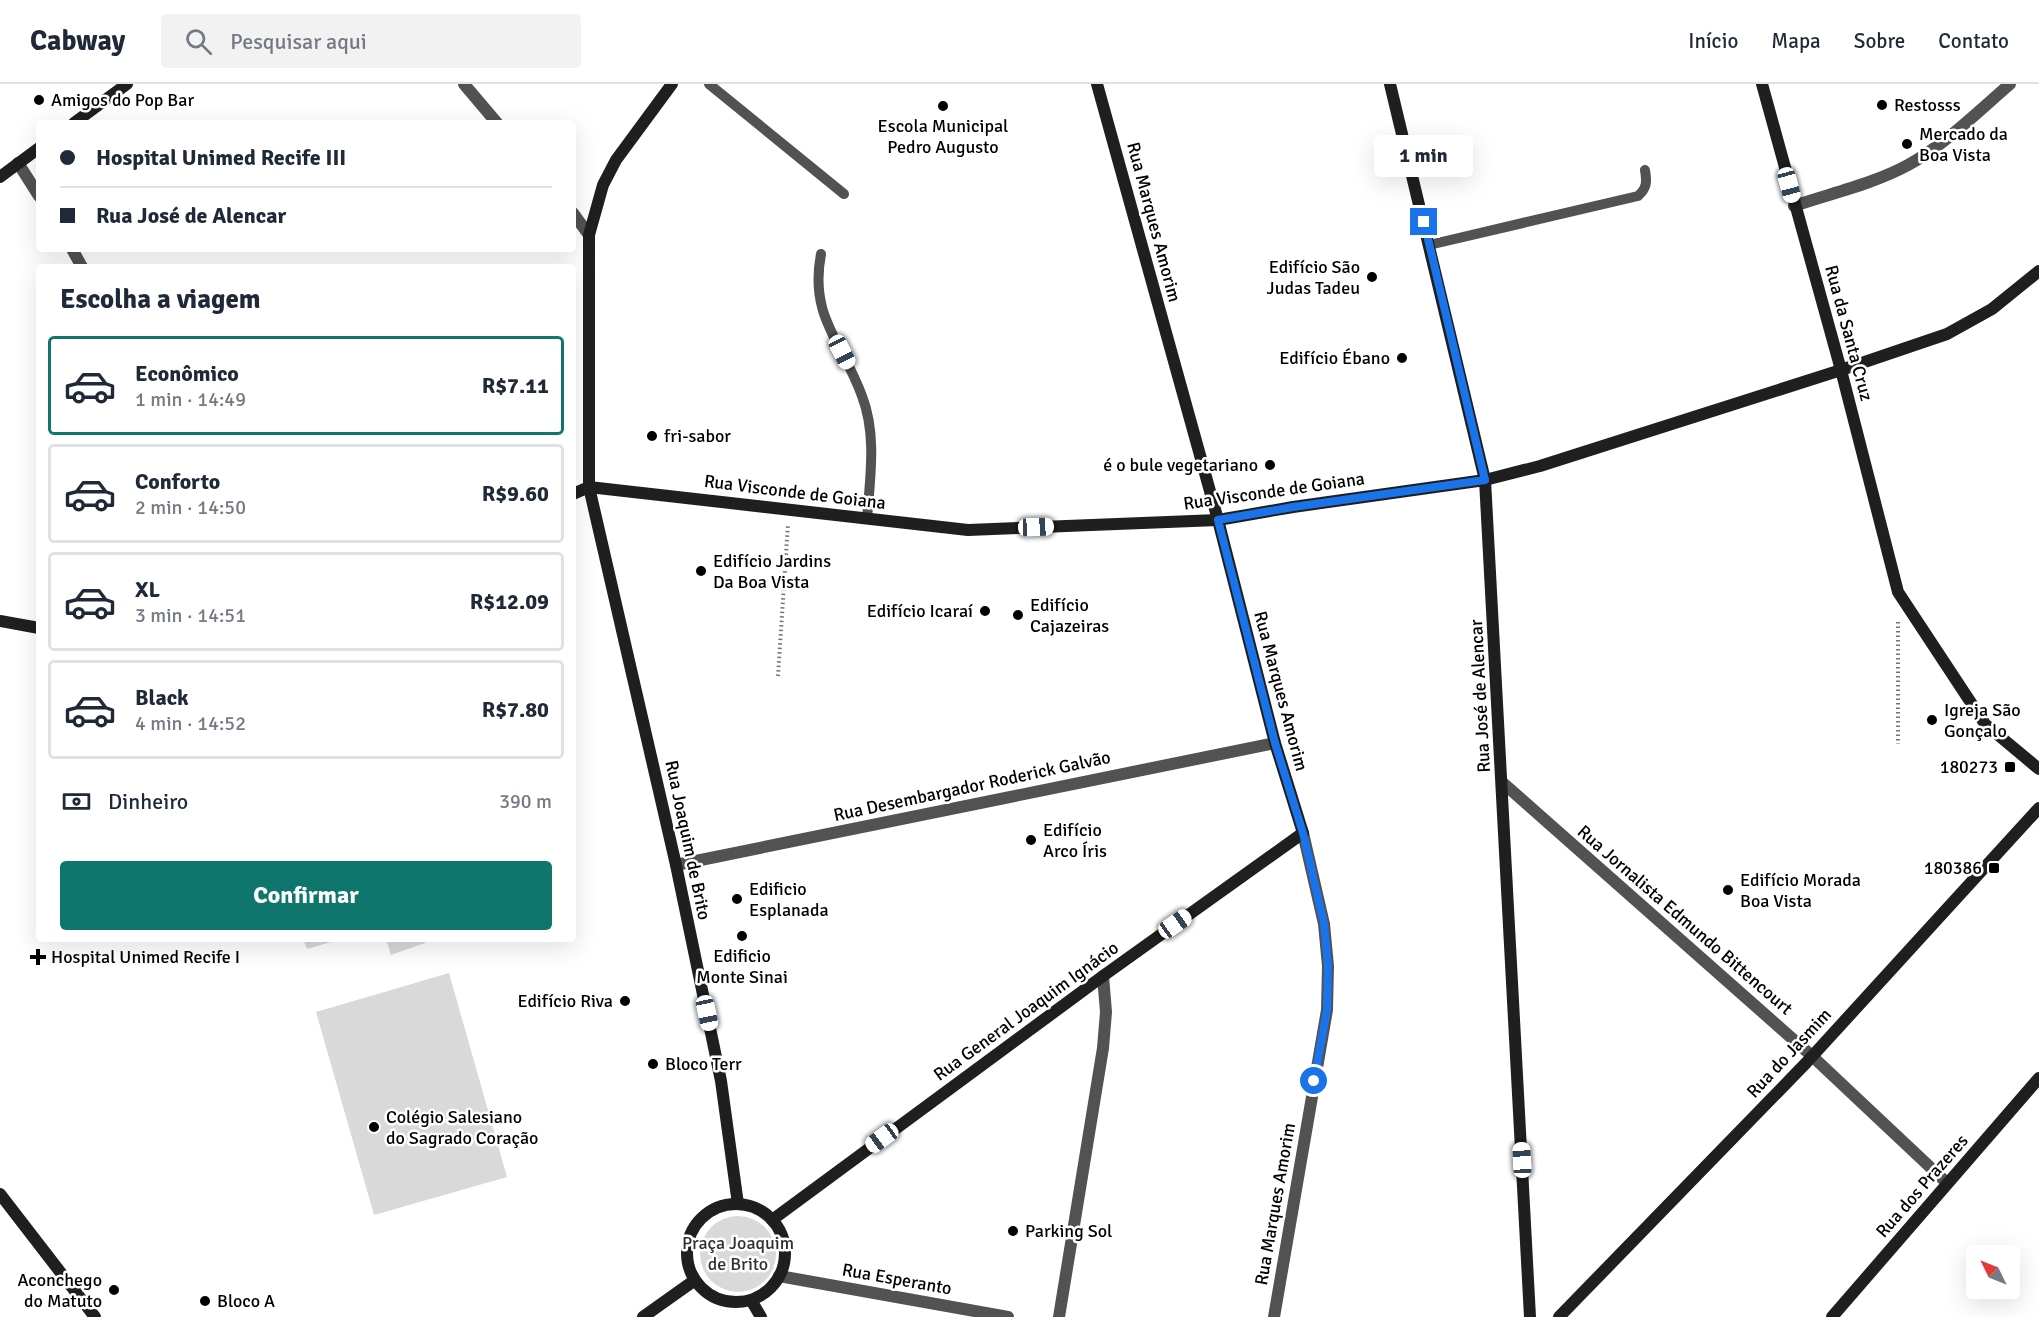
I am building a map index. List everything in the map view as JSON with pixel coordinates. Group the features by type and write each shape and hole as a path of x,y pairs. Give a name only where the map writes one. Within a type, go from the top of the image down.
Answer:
{"street":[{"path":"78,120 127,84"},
{"path":"464,84 494,120"},
{"name":"Rua Joaquim de Brito","path":"672,84 616,160 603,185 589,235 589,487 676,865 721,1081 738,1204"},
{"name":"Rua Marques Amorim","path":"1097,84 1218,520 1275,743 1303,833 1324,924 1328,966 1327,1010 1274,1317"},
{"name":"Rua José de Alencar","path":"1390,84 1485,480 1530,1317"},
{"name":"Rua da Santa Cruz","path":"1762,84 1841,370 1898,592 1985,724 2039,769"},
{"path":"1794,206 1871,181 1909,165 1933,149 2010,84"},
{"path":"0,177 36,150"},
{"path":"18,163 36,191"},
{"path":"576,217 589,235"},
{"name":"Rua Visconde de Goiana","path":"589,487 968,530 1218,520 1485,480 1540,466 1947,334 1992,309 2039,271"},
{"path":"576,493 589,487"},
{"path":"0,621 36,627"},
{"name":"Rua Desembargador Roderick Galvão","path":"676,865 1275,743"},
{"name":"Rua Jornalista Edmundo Bittencourt","path":"1503,783 1812,1056 1947,1183"},
{"name":"Rua do Jasmim","path":"1559,1317 1812,1056 2039,808"},
{"name":"Rua General Joaquim Ignácio","path":"772,1220 1103,976 1303,833"},
{"path":"1059,1317 1103,1048 1106,1012 1103,976"},
{"name":"Rua dos Prazeres","path":"1832,1317 2039,1078"},
{"path":"0,1194 95,1317"},
{"path":"738,1204 762,1211 772,1220 784,1241 785,1253 779,1276 772,1286 751,1299 735,1302 720,1299 706,1292 695,1280 689,1266 687,1251 690,1236 697,1223 709,1212 722,1206 738,1204"},
{"name":"Rua Esperanto","path":"779,1276 1008,1317"},
{"path":"643,1317 695,1280"},
{"path":"751,1299 761,1317"}],"lane":[{"path":"709,84 844,194"},
{"path":"1429,245 1638,196 1645,190 1647,181 1645,170"},
{"path":"821,254 818,280 824,317 863,397 869,427 872,461 867,519"}],"path":[{"path":"778,676 789,511"},
{"path":"1898,592 1898,744"}],"green space":[{"path":"304,942 331,942 307,949"},
{"path":"387,942 425,942 425,943 391,955"},
{"path":"449,973 507,1177 374,1215 316,1012"},
{"name":"Praça Joaquim de Brito","path":"738,1216 753,1219 765,1227 773,1239 776,1254 773,1269 765,1281 753,1289 738,1292 723,1289 711,1281 703,1269 700,1254 703,1239 711,1227 723,1219"}],"place":[{"name":"Amigos do Pop Bar","path":"39,100"},
{"name":"Restosss","path":"1882,105"},
{"name":"Escola Municipal Pedro Augusto","path":"943,106"},
{"name":"Mercado da Boa Vista","path":"1907,144"},
{"name":"Edifício São Judas Tadeu","path":"1372,277"},
{"name":"Edifício Ébano","path":"1402,358"},
{"name":"fri-sabor","path":"652,436"},
{"name":"é o bule vegetariano","path":"1270,465"},
{"name":"Edifício Jardins Da Boa Vista","path":"701,571"},
{"name":"Edifício Icaraí","path":"985,611"},
{"name":"Edifício Cajazeiras","path":"1018,615"},
{"name":"Igreja São Gonçalo","path":"1932,720"},
{"name":"180273","path":"2010,767"},
{"name":"Edifício Arco Íris","path":"1031,840"},
{"name":"180386","path":"1994,868"},
{"name":"Edifício Morada Boa Vista","path":"1728,890"},
{"name":"Edificio Esplanada","path":"737,899"},
{"name":"Edificio Monte Sinai","path":"742,936"},
{"name":"Hospital Unimed Recife I","path":"38,957"},
{"name":"Edifício Riva","path":"625,1001"},
{"name":"Bloco Terr","path":"653,1064"},
{"name":"Colégio Salesiano do Sagrado Coração","path":"374,1127"},
{"name":"Parking Sol","path":"1013,1231"},
{"name":"Aconchego do Matuto","path":"114,1290"},
{"name":"Bloco A","path":"205,1301"}],"route":[{"path":"1314,1081 1327,1010 1328,966 1324,924 1303,833 1275,743 1218,520 1485,480 1424,222"}]}
